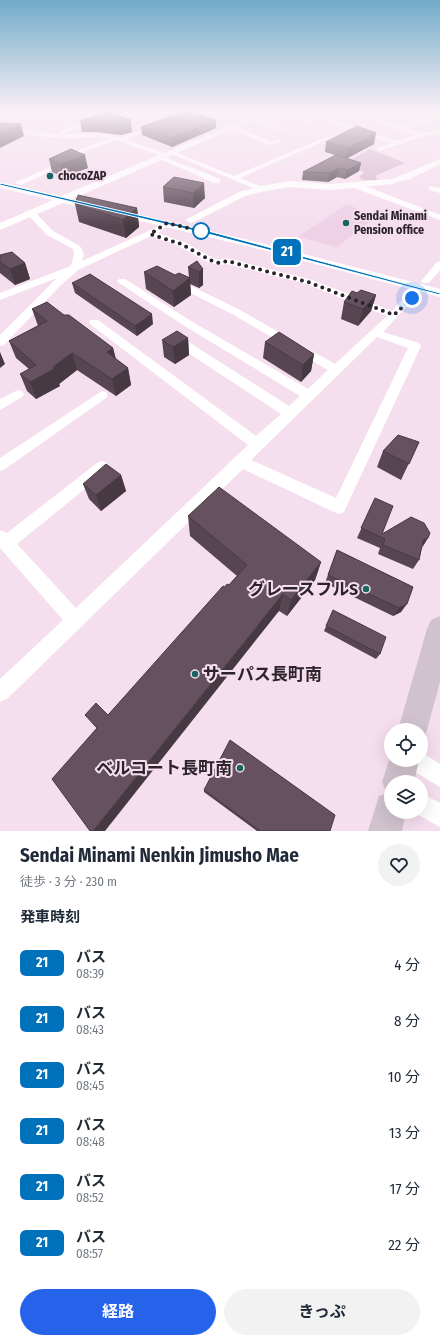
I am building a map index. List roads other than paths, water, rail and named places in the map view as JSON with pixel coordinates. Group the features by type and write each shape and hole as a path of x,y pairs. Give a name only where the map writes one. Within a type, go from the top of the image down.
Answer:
{"main road":[{"path":"415,723 440,630"},
{"path":"385,831 388,819"}],"street":[{"path":"18,183 69,161 76,154 87,149"},
{"path":"148,149 235,178 260,189"},
{"path":"0,227 178,149"},
{"path":"235,178 302,149"},
{"path":"164,155 217,182"},
{"path":"190,220 242,194 260,189 290,184 324,187 390,182 407,177 440,160"},
{"path":"1,183 18,183 167,223 261,241"},
{"path":"1,183 190,220 261,241 423,284 440,293"},
{"path":"352,184 440,218"},
{"path":"0,342 55,285 75,268 79,254 77,248 50,233 32,213"},
{"path":"0,297 75,268 150,234 167,223"},
{"path":"150,234 181,244 219,263 227,261 308,282 394,315"},
{"path":"0,692 241,462 290,412 394,315 440,264"},
{"path":"165,276 236,312 336,370"},
{"path":"122,281 188,323 309,395"},
{"path":"423,284 440,284"},
{"path":"94,322 257,444"},
{"path":"241,462 339,507 415,346 375,333"},
{"path":"180,342 290,412"},
{"path":"0,405 18,394"},
{"path":"0,465 102,395"},
{"path":"75,620 3,540 102,467"},
{"path":"425,767 440,776"},
{"path":"428,808 440,816"}],"place":[{"name":"chocoZAP","path":"50,176"},
{"name":"Sendai Minami Pension office","path":"346,223"},
{"name":"グレースフルS","path":"366,589"},
{"name":"サーパス長町南","path":"195,674"},
{"name":"ベルコート長町南","path":"240,768"}]}
